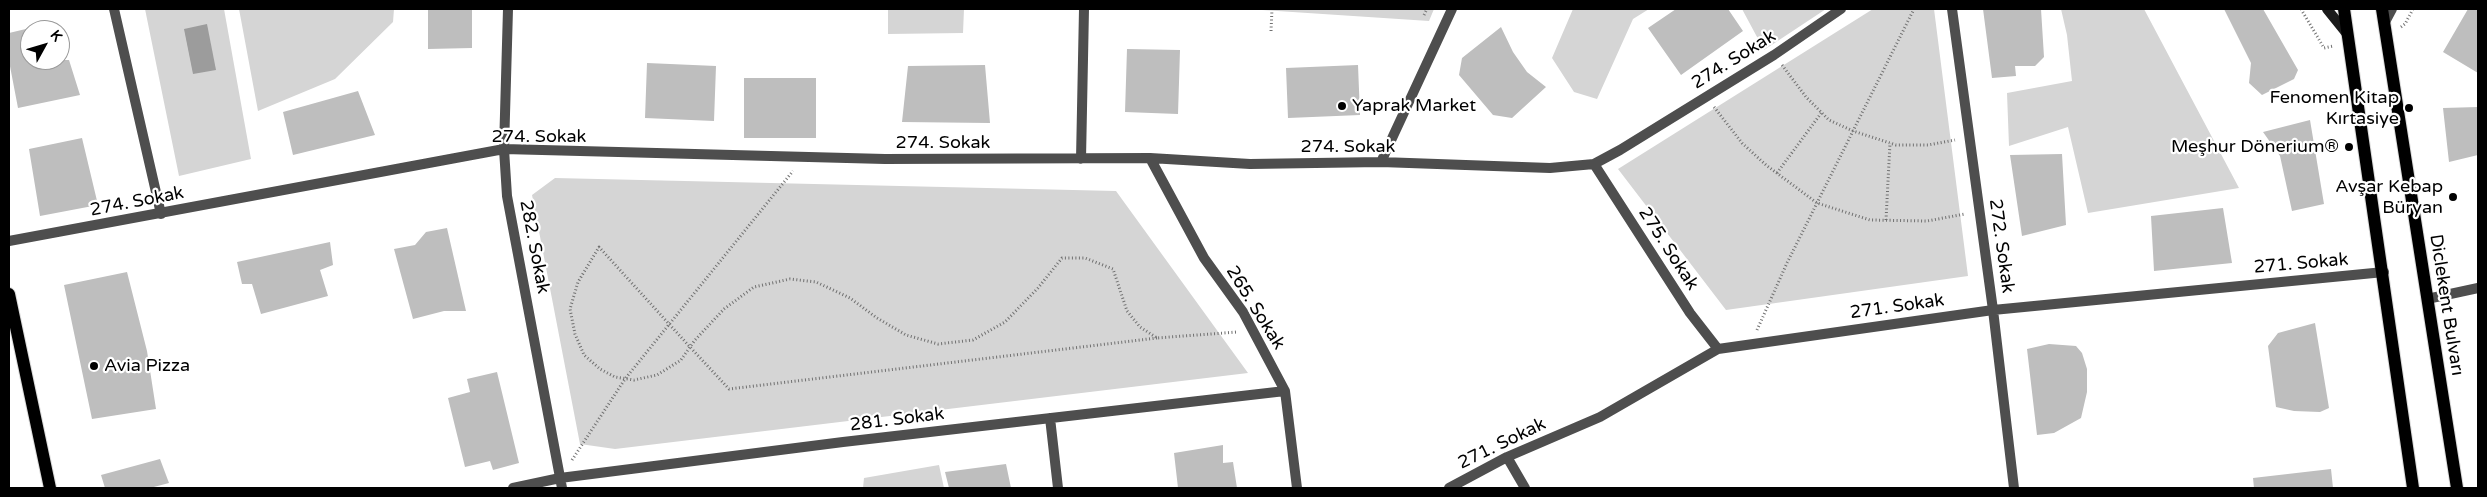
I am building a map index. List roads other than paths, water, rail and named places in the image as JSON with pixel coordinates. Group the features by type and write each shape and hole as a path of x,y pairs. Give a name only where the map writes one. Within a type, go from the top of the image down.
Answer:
{"main road":[{"path":"2327,9 2349,36"},
{"path":"2344,9 2384,272 2413,488"},
{"name":"Diclekent Bulvarı","path":"2382,9 2457,488"},
{"path":"9,294 50,488"}],"street":[{"path":"114,9 161,214"},
{"name":"282. Sokak","path":"508,9 504,149 507,196 561,483"},
{"path":"1081,159 1084,9"},
{"path":"1381,162 1452,9"},
{"name":"274. Sokak","path":"9,241 504,149 804,157 1150,158 1250,164 1381,162 1550,168 1594,164 1774,55 1841,9"},
{"name":"272. Sokak","path":"1952,9 1993,310 2014,488"},
{"path":"2384,24 2392,9"},
{"name":"265. Sokak","path":"1150,158 1204,258 1243,312 1285,391 1296,488"},
{"name":"275. Sokak","path":"1594,164 1690,313 1718,349"},
{"name":"271. Sokak","path":"1449,488 1508,457 1600,417 1718,349 1993,310 2384,272"},
{"path":"2427,299 2478,288"},
{"name":"281. Sokak","path":"513,488 1050,418 1285,391"},
{"path":"1050,418 1058,488"},
{"path":"1508,457 1525,488"}],"place":[{"name":"Yaprak Market","path":"1342,106"},
{"name":"Fenomen Kitap Kırtasiye","path":"2409,108"},
{"name":"Meşhur Dönerium®","path":"2349,147"},
{"name":"Avşar Kebap Büryan","path":"2453,197"},
{"name":"Avia Pizza","path":"94,366"}]}
